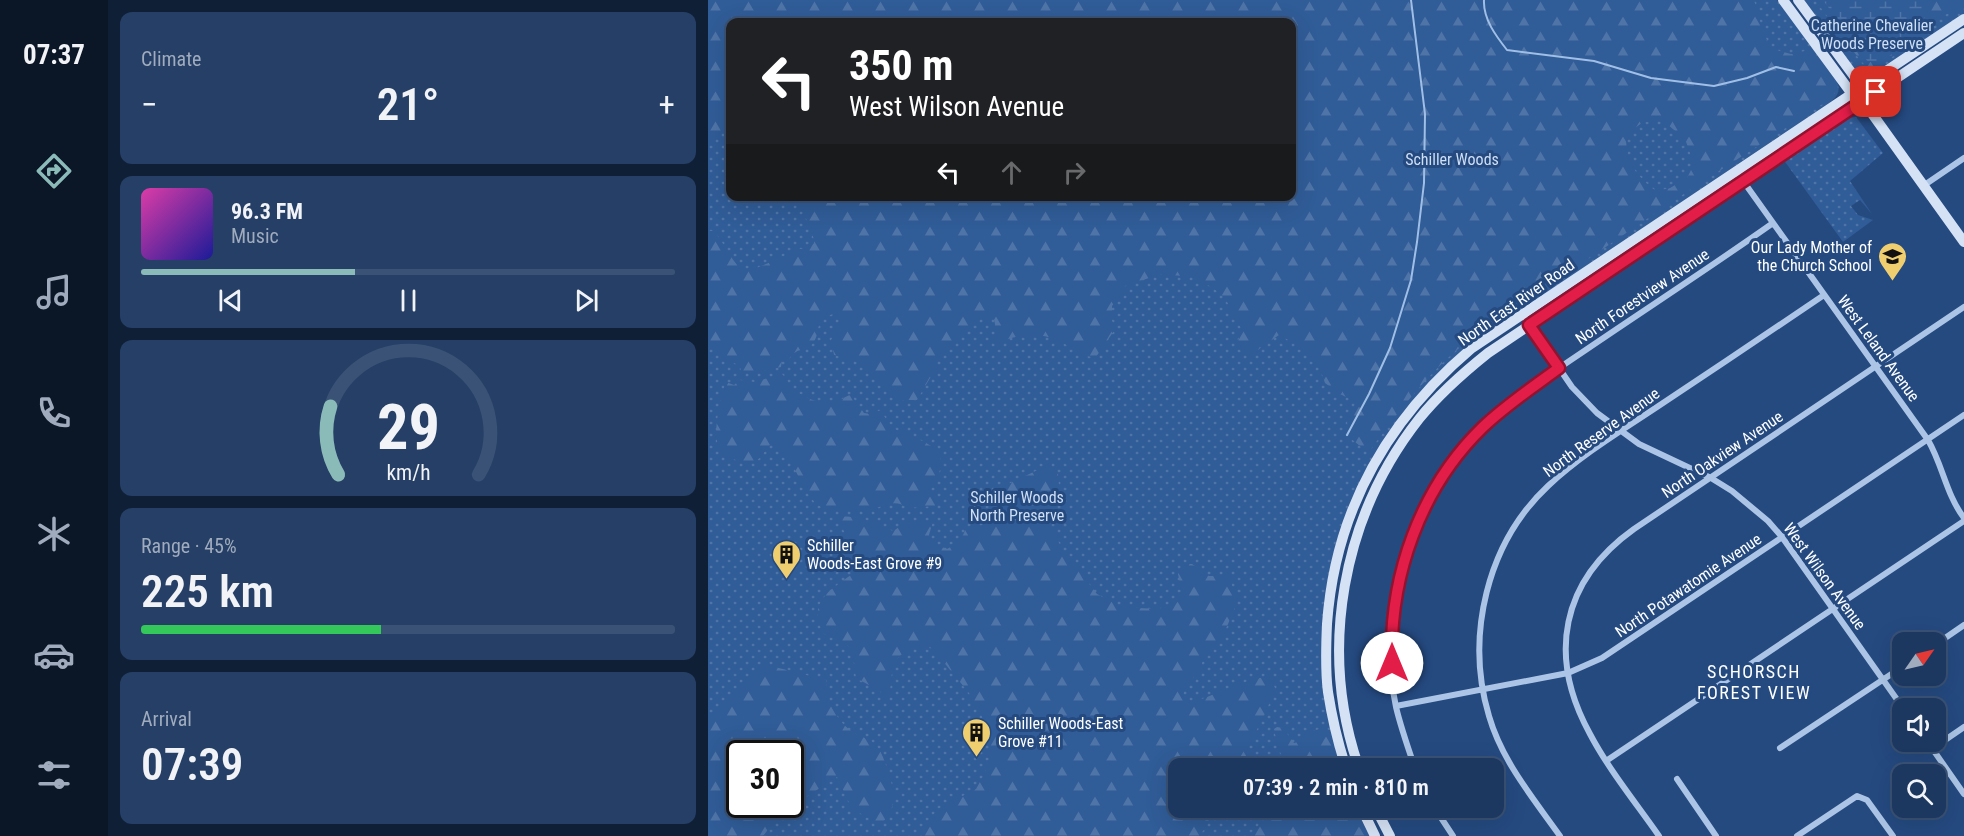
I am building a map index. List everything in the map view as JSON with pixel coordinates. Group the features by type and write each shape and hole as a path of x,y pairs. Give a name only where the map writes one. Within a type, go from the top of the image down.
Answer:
{"main road":[{"path":"1783,0 1852,94 1863,101 1964,242"},
{"path":"1798,0 1862,87 1863,101"},
{"name":"North East River Road","path":"1344,758 1328,691 1326,645 1333,579 1350,516 1369,475 1387,442 1416,403 1446,371 1472,348 1964,19"},
{"name":"North East River Road","path":"1356,758 1342,697 1339,633 1343,590 1368,506 1398,450 1432,404 1488,353 1964,33"},
{"path":"1367,818 1376,836"},
{"path":"1381,818 1390,836"}],"street":[{"path":"1923,186 1964,158"},
{"name":"West Leland Avenue","path":"1736,171 1928,440 1942,466 1951,498 1964,520"},
{"name":"North Forestview Avenue","path":"1411,758 1396,706 1392,678 1392,621 1402,568 1420,517 1443,475 1468,442 1510,404 1559,368 1773,224"},
{"name":"North Reserve Avenue","path":"1560,836 1505,756 1489,715 1483,690 1479,657 1481,617 1491,578 1509,537 1523,515 1546,488 1584,457 1824,295"},
{"name":"North Oakview Avenue","path":"1659,836 1606,761 1584,723 1568,673 1565,639 1567,623 1576,595 1594,565 1620,539 1964,307"},
{"name":"West Wilson Avenue","path":"1522,314 1559,368 1584,401 1597,413 1653,452 1711,478 1752,506 1782,537 1896,698"},
{"name":"North Potawatomie Avenue","path":"1396,706 1568,673 1585,667 1615,650 1964,415"},
{"path":"1606,761 1964,520"},
{"path":"1946,637 1964,625"},
{"path":"1780,748 1892,674"},
{"path":"1946,739 1964,727"},
{"path":"1935,752 1964,794"},
{"path":"1677,779 1716,836"},
{"path":"1797,836 1853,798 1862,797 1872,806 1893,836"},
{"path":"1441,818 1453,836"}],"green space":[{"name":"Schiller Woods North Preserve","path":"708,0 1777,0 1834,76 1839,89 1832,101 1474,341 1448,364 1402,415 1365,472 1339,535 1323,609 1328,698 1338,758 1168,758 1168,818 1361,818 1370,836 708,836"},
{"name":"Schiller Woods","path":"708,0 1754,0 1764,35 1773,49 1791,54 1814,49 1830,71 1835,84 1833,96 1826,102 1673,201 1464,344 1426,380 1371,449 1366,451 1349,437 1350,429 1347,423 1356,402 1325,383 1318,363 1292,342 1279,335 1252,354 1244,355 1237,346 1241,328 1225,298 1193,277 1161,274 1125,286 1112,306 1112,321 1116,328 1096,357 1090,357 1062,342 1042,336 1019,336 996,344 993,317 978,319 959,339 936,357 936,368 917,400 898,400 876,381 862,363 834,355 831,340 841,323 833,314 822,320 815,340 809,346 789,359 782,360 781,367 758,372 741,372 740,366 720,356 708,339 708,231 713,231 718,236 741,268 747,271 752,270 800,249 809,248 814,243 804,210 806,201 1296,201 1296,18 726,18 726,129 708,141","holes":["1662,120 1685,139 1694,164 1687,178 1670,188 1656,191 1642,179 1633,167 1626,145 1626,135 1643,122"]},
{"name":"Catherine Chevalier Woods Preserve","path":"1804,0 1964,0 1964,14 1875,72 1867,74 1854,68"},
{"name":"Catherine Chevalier Woods Preserve","path":"1815,0 1964,0 1964,6 1938,18 1923,37 1875,68 1867,67 1860,60"},
{"path":"1823,0 1933,0 1919,27 1894,53 1885,59 1868,62"},
{"path":"1856,117 1883,153 1850,181 1872,214 1860,200 1851,206 1858,215 1873,220 1843,242 1783,159 1847,118"},
{"path":"782,374 793,389 817,401 829,404 851,395 864,413 871,414 881,410 895,429 933,448 939,454 940,470 926,490 939,501 938,506 907,508 894,503 869,509 826,509 811,498 789,460 776,445 770,445 760,458 749,463 728,457 723,453 717,442 716,429 726,382 734,385 740,380 754,382"},
{"path":"1042,468 1050,468 1058,473 1059,486 1052,498 1050,527 1063,550 1097,594 1121,607 1158,609 1178,602 1182,593 1178,574 1184,564 1192,564 1209,576 1229,576 1235,595 1234,611 1222,637 1205,653 1200,670 1185,687 1183,695 1192,702 1242,683 1270,677 1275,688 1249,745 1249,758 1168,758 1168,818 1210,818 1199,836 923,836 924,827 938,809 976,789 985,773 990,757 989,745 983,731 984,721 969,693 933,649 923,647 900,656 894,666 890,693 885,696 856,678 850,648 841,640 824,634 818,610 822,600 867,562 864,554 852,549 838,518 858,518 893,531 904,524 933,521 929,535 932,543 947,549 959,541 966,527 991,524 999,518 998,492 1002,487"},
{"path":"763,664 826,680 830,703 838,718 856,734 873,742 883,756 891,780 893,805 890,812 880,824 852,809 837,777 804,798 804,740 726,740 726,818 777,818 763,836 708,836 708,718 755,677"},
{"path":"1283,728 1294,743 1313,731 1330,730 1337,758 1283,758 1278,748 1274,729"},
{"path":"1266,818 1361,818 1370,836 1250,836"}],"waterway":[{"path":"1347,435 1390,348 1411,280 1417,242 1424,183 1425,114 1411,0"},
{"path":"1484,0 1488,20 1507,50 1594,61 1651,78 1714,86 1747,78 1776,67 1794,71"}],"place":[{"name":"Our Lady Mother of the Church School","path":"1893,282"},
{"name":"Schiller Woods-East Grove #9","path":"786,580"},
{"name":"Schiller Woods-East Grove #11","path":"977,758"}],"district":[{"name":"SCHORSCH FOREST VIEW","path":"1754,682"}],"route":[{"path":"1392,663 1392,621 1396,594 1410,543 1430,497 1443,475 1468,442 1510,404 1559,368 1529,325 1876,92"}]}
